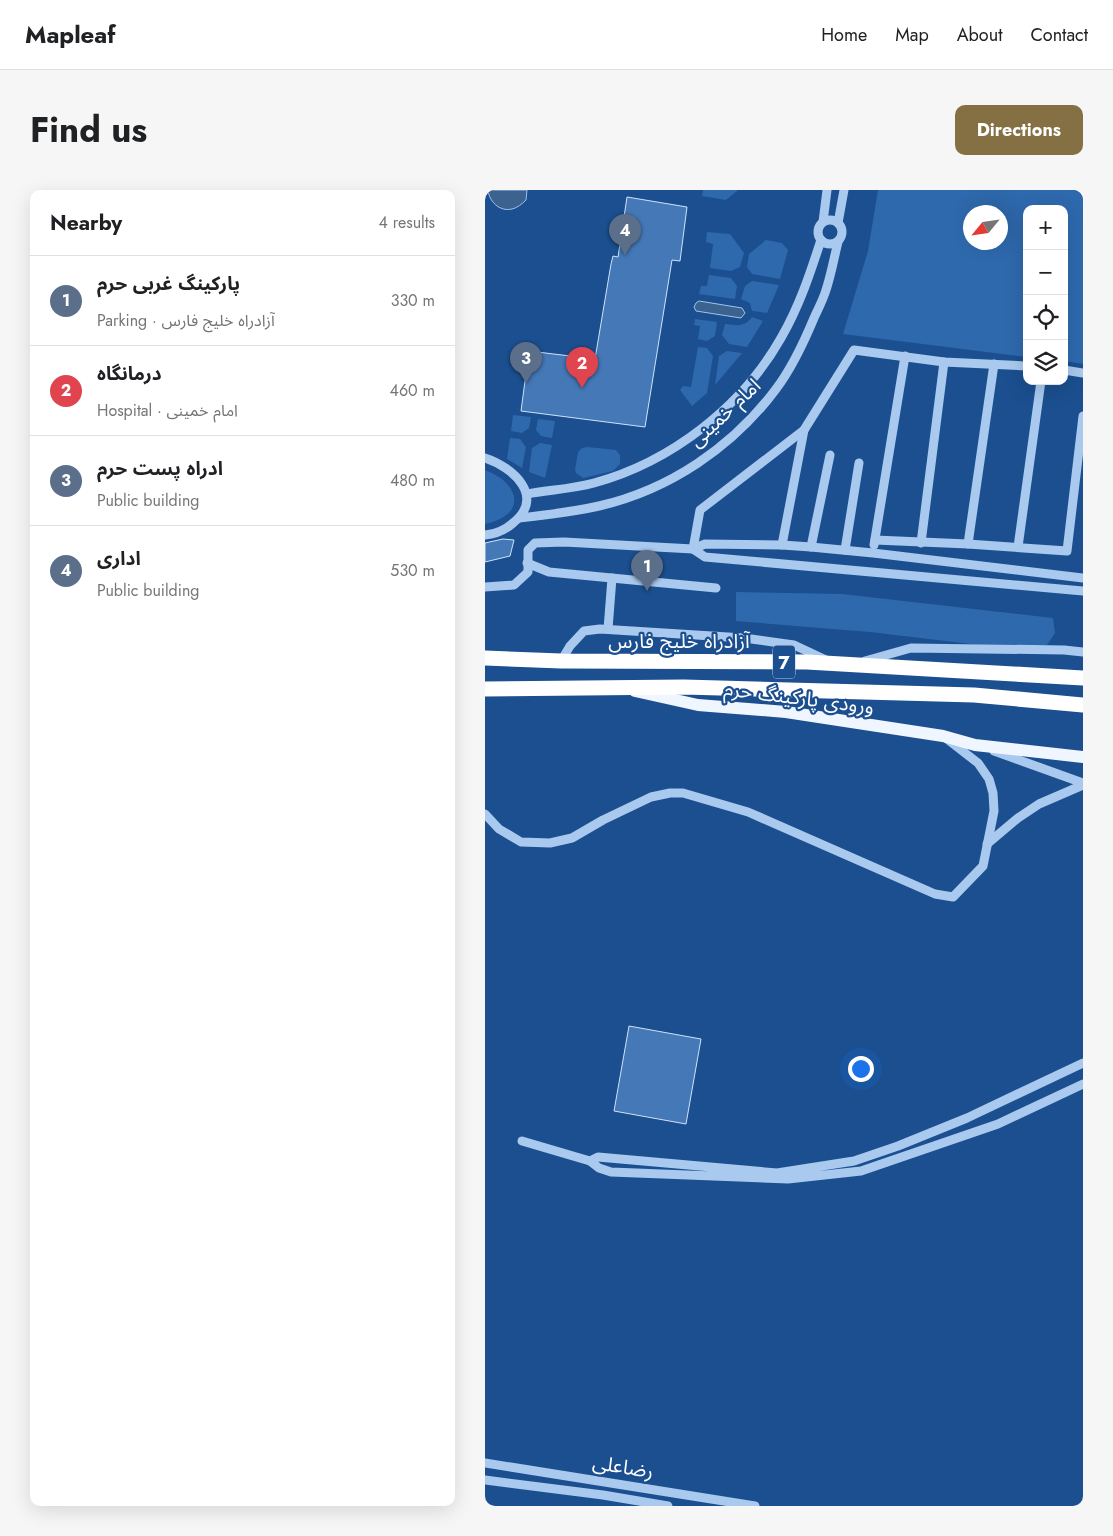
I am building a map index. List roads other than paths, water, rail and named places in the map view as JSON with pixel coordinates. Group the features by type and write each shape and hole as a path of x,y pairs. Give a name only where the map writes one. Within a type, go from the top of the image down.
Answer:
{"highway":[{"name":"آزادراه خلیج فارس","path":"485,658 561,661 833,663 1083,678"},
{"name":"7","path":"485,689 684,688 974,695 1083,705"}],"main road":[{"name":"ورودی پارکینگ حرم","path":"618,688 698,705 786,712 943,736 975,745 1083,757"}],"street":[{"path":"827,190 823,222 818,231 821,240 827,244 838,242 843,232 838,222 844,190"},
{"path":"823,222 831,220 838,222"},
{"name":"امام خمینی","path":"527,494 593,483 635,468 675,448 710,423 734,401 754,378 781,339 809,279 821,240"},
{"name":"امام خمینی","path":"519,518 599,506 637,494 668,481 706,458 730,438 750,420 777,388 803,343 826,290 838,242"},
{"path":"693,549 700,510 804,430 854,350 944,362 1023,366"},
{"path":"873,553 905,356"},
{"path":"921,543 944,362"},
{"path":"968,544 994,364"},
{"path":"1068,371 1083,373"},
{"path":"1018,547 1040,385"},
{"path":"875,540 1067,551 1083,416"},
{"path":"782,545 804,430"},
{"path":"811,547 830,455"},
{"path":"485,458 496,461 516,476 527,494 525,507 519,518 506,529 485,535"},
{"path":"845,550 859,463"},
{"path":"485,587 514,584 528,572 528,550 535,544 565,542 693,549 705,544 811,547 1083,578"},
{"path":"693,549 705,557 1083,591"},
{"path":"527,563 549,572 716,588"},
{"path":"608,629 612,578"},
{"path":"561,661 570,646 585,631 608,629 744,638 795,646 833,663"},
{"path":"854,664 911,648 1064,650 1083,652"},
{"path":"485,814 499,829 521,842 550,843 572,838 603,820 651,797 669,793 683,793 749,812 935,894 953,897 983,866 994,812 993,793 989,779 978,763 943,736"},
{"path":"975,745 1045,768 1083,784"},
{"path":"987,844 1018,818 1039,804 1083,784"},
{"path":"591,1161 598,1156 777,1173 855,1161 967,1118 1083,1064"},
{"path":"522,1142 591,1161 599,1168 611,1172 788,1179 861,1171 998,1124 1083,1084"},
{"name":"رضاعلی","path":"485,1463 755,1506"},
{"name":"رضاعلی","path":"485,1480 603,1495 668,1506"}],"place":[{"name":"اداری","path":"625,255"},
{"name":"ادراه پست حرم","path":"526,383"},
{"name":"درمانگاه","path":"582,388"},
{"name":"پارکینگ غربی حرم","path":"647,591"}]}
